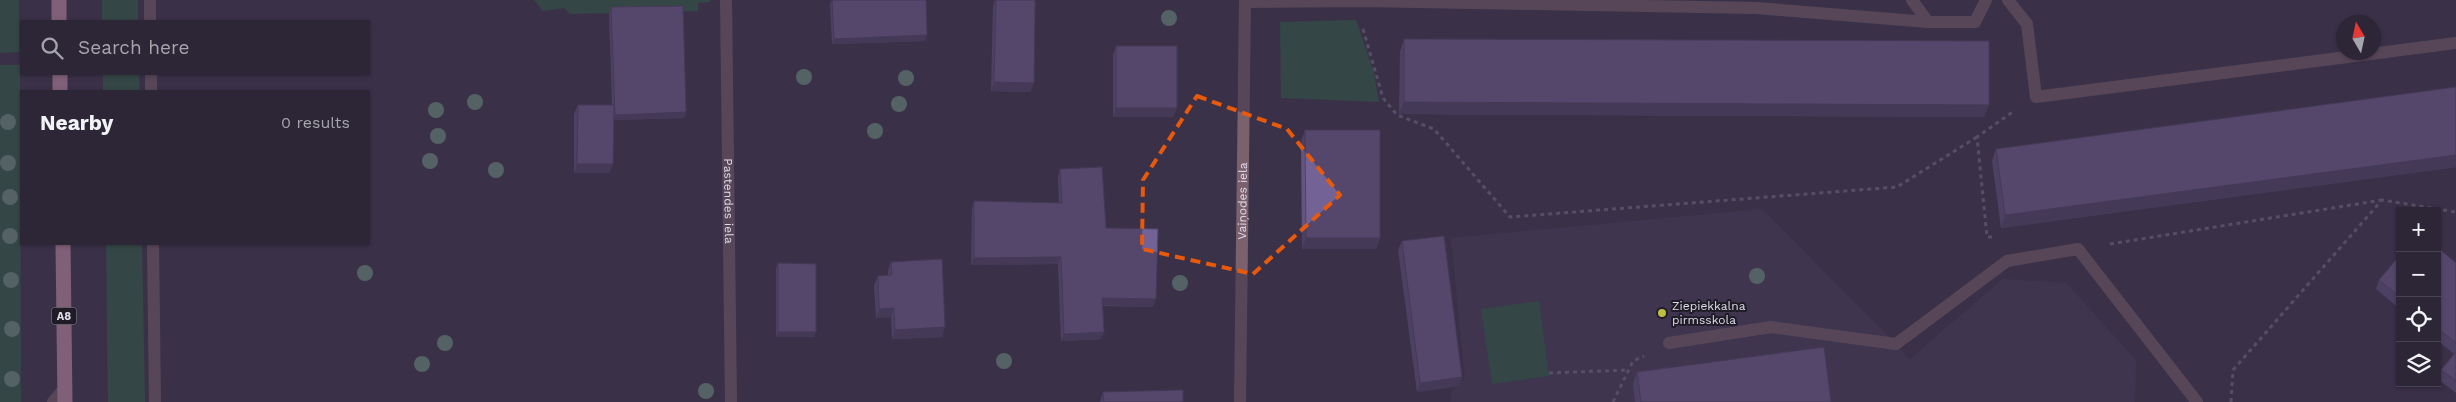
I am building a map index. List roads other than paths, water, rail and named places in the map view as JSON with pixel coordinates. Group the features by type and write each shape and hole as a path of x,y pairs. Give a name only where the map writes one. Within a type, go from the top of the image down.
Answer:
{"highway":[{"path":"59,0 59,20"},
{"path":"60,75 60,90"},
{"name":"A8","path":"63,245 65,395"}],"street":[{"path":"150,0 150,20"},
{"name":"Pastendes iela","path":"726,0 731,402"},
{"path":"1912,0 1928,22"},
{"path":"1245,1 1448,2 1757,8 1928,22 1975,22 1986,0"},
{"path":"2008,0 2027,24 2036,97 2456,43"},
{"name":"Vaiņodes iela","path":"1240,402 1245,1"},
{"path":"151,75 151,90"},
{"path":"153,245 156,402"},
{"path":"1669,343 1771,326 1896,344 2007,261 2078,249 2197,402"},
{"path":"53,402 65,395"}],"place":[{"name":"Ziepiekkalna pirmsskola","path":"1662,313"}]}
